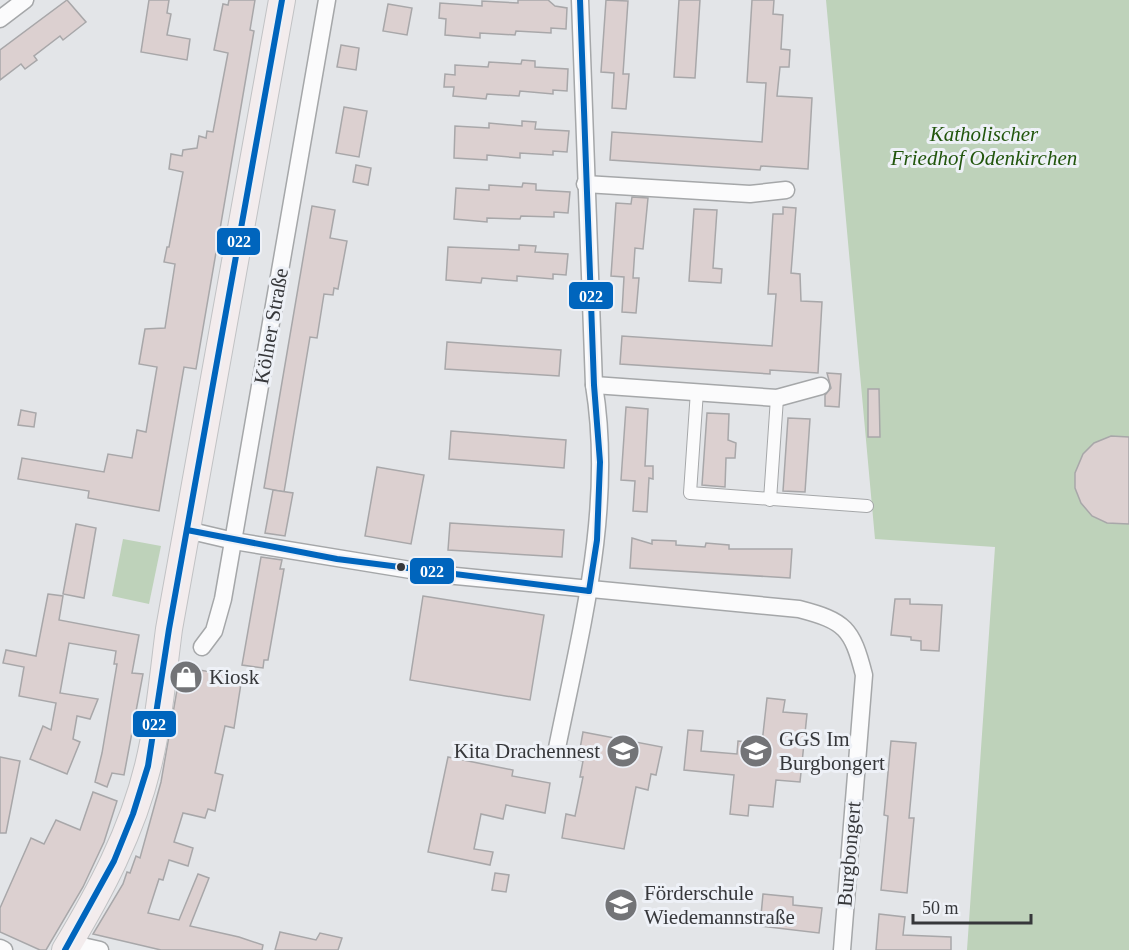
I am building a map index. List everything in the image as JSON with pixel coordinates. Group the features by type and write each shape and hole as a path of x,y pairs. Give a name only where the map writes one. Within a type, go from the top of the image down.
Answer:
{"main road":[{"path":"67,947 116,858 148,768 187,530 282,0"}],"street":[{"path":"0,19 25,0"},
{"name":"Kölner Straße","path":"202,647 214,631 234,541 327,0"},
{"path":"557,748 595,562 598,489 599,422 594,385 580,0"},
{"path":"585,184 750,194 786,190"},
{"path":"594,385 777,398 821,386"},
{"path":"697,392 690,493 867,506"},
{"path":"770,500 777,398"},
{"name":"Burgbongert","path":"187,530 234,541 435,574 589,591 799,609 834,619 856,642 864,675 842,950"},
{"path":"67,947 100,950"},
{"path":"0,948 4,950"}],"green space":[{"name":"Katholischer Friedhof Odenkirchen","path":"826,0 1129,0 1129,950 967,950 995,547 875,539"},
{"path":"123,539 161,546 149,604 112,596"}],"building":[{"path":"67,0 86,22 63,40 60,36 34,56 37,60 25,69 21,64 0,80 0,50"},
{"path":"149,0 169,0 167,13 171,14 167,35 190,39 187,60 141,52"},
{"path":"229,0 255,0 250,30 254,31 196,369 184,367 159,511 88,498 89,491 18,479 22,458 104,472 108,454 132,458 137,430 146,432 157,367 139,364 145,329 165,328 175,264 164,262 183,172 169,169 171,154 182,156 183,150 197,148 199,136 206,138 207,131 213,132 228,53 214,50 223,4 228,5"},
{"path":"518,0 548,0 555,6 567,8 566,29 551,28 551,33 516,31 515,35 480,33 480,38 445,35 446,19 439,18 440,3 482,6 482,1 518,3"},
{"path":"606,0 628,1 623,74 629,74 626,109 612,108 614,73 601,72"},
{"path":"679,0 700,0 695,78 674,77"},
{"path":"752,0 774,0 773,14 783,15 781,49 790,50 789,67 780,67 777,96 812,98 808,169 761,166 760,170 610,160 612,132 762,142 766,83 747,82"},
{"path":"388,4 412,8 407,35 383,31"},
{"path":"341,45 359,48 356,70 337,67"},
{"path":"522,60 535,61 535,67 568,69 567,91 553,90 553,94 520,91 519,96 487,94 486,99 453,96 454,87 444,87 445,74 455,75 455,65 488,67 489,62 521,64"},
{"path":"344,107 367,111 359,157 336,153"},
{"path":"522,121 536,122 535,129 569,131 567,152 553,151 553,155 520,153 520,158 487,155 487,160 454,158 455,126 489,128 489,123 522,126"},
{"path":"356,165 371,168 368,185 353,182"},
{"path":"523,183 536,184 536,190 570,192 568,213 554,212 554,217 487,218 487,222 454,219 456,188 489,190 489,185 522,187"},
{"path":"632,197 648,198 643,249 635,248 633,278 639,278 636,313 622,312 624,277 611,276 616,203 631,204"},
{"path":"312,206 335,210 330,238 347,241 338,289 334,288 333,295 324,294 317,338 310,337 284,492 264,488"},
{"path":"783,207 796,208 791,273 800,274 801,301 822,302 818,373 770,370 770,374 620,364 622,336 772,346 776,294 768,294 773,214 783,214"},
{"path":"694,209 717,210 713,268 722,269 721,283 689,281"},
{"path":"519,245 536,246 535,252 568,254 566,275 553,274 553,279 517,276 517,281 482,278 481,283 446,280 448,247 519,250"},
{"path":"447,342 561,350 559,376 445,369"},
{"path":"827,373 841,374 839,407 825,406 825,395 831,388"},
{"path":"868,389 879,389 880,437 868,437"},
{"path":"626,407 648,409 645,466 653,466 653,479 649,478 647,512 633,511 635,481 621,480"},
{"path":"21,410 36,413 34,427 18,425"},
{"path":"707,413 729,414 728,440 736,443 735,458 726,458 725,487 702,485"},
{"path":"788,418 810,419 805,492 783,491"},
{"path":"451,431 566,440 564,468 449,459"},
{"path":"1111,436 1129,437 1129,524 1107,523 1092,516 1081,503 1075,488 1075,473 1083,454 1094,443"},
{"path":"377,467 424,475 411,544 365,536"},
{"path":"273,490 293,493 285,536 265,533"},
{"path":"450,523 564,530 562,557 448,550"},
{"path":"76,524 96,528 84,598 63,594"},
{"path":"632,538 652,544 652,540 676,541 676,545 705,547 706,543 729,545 729,549 792,549 790,578 630,568"},
{"path":"261,557 282,560 280,569 284,569 268,660 264,660 263,668 242,665"},
{"path":"48,594 63,596 59,620 139,635 132,673 143,674 124,775 112,773 107,787 95,782 117,664 114,664 116,651 69,643 60,693 98,699 90,719 77,716 73,739 80,742 67,774 30,759 43,726 51,730 56,703 19,696 24,667 3,663 6,650 36,656"},
{"path":"423,596 544,615 530,700 410,680"},
{"path":"895,599 910,599 910,604 942,605 939,651 921,650 921,641 911,640 911,637 891,635"},
{"path":"181,667 242,677 234,728 225,726 215,773 223,775 215,811 208,809 205,818 183,813 174,842 193,848 188,866 169,860 163,880 159,879 148,913 179,920 198,874 209,878 190,926 263,945 262,950 161,950 93,934 123,884 127,872 130,873 136,856 140,858 161,782"},
{"path":"767,698 785,700 783,712 807,714 800,782 776,780 773,807 749,805 748,816 730,814 734,775 684,770 688,730 703,731 701,751 737,754 738,741 762,743"},
{"path":"583,732 662,747 656,775 651,774 648,790 636,787 624,849 562,838 566,814 575,816 583,777 580,777 583,761 578,760"},
{"path":"891,741 916,743 909,818 914,818 907,893 881,890 888,816 884,815"},
{"path":"0,757 20,761 6,833 0,833"},
{"path":"448,757 513,770 512,776 550,783 545,813 506,805 503,819 481,814 474,849 493,852 490,865 428,852"},
{"path":"93,792 117,801 104,842 83,887 46,950 40,950 0,932 0,908 31,838 44,844 56,820 80,830"},
{"path":"495,873 509,875 506,892 492,890"},
{"path":"763,894 793,897 793,905 822,908 819,933 760,926"},
{"path":"879,914 905,917 903,935 951,937 951,950 876,950"},
{"path":"280,932 316,940 320,933 342,938 338,950 275,950"}],"transit line":[{"name":"022","path":"65,950 114,861 133,814 148,766 169,629 282,0"},
{"name":"022","path":"580,0 594,385 600,462 597,540 589,591"},
{"name":"022","path":"187,530 337,559 589,591"}],"place":[{"name":"Kiosk","path":"186,677"},
{"name":"Kita Drachennest","path":"623,751"},
{"name":"GGS Im Burgbongert","path":"756,751"},
{"name":"Förderschule Wiedemannstraße","path":"621,905"}]}
